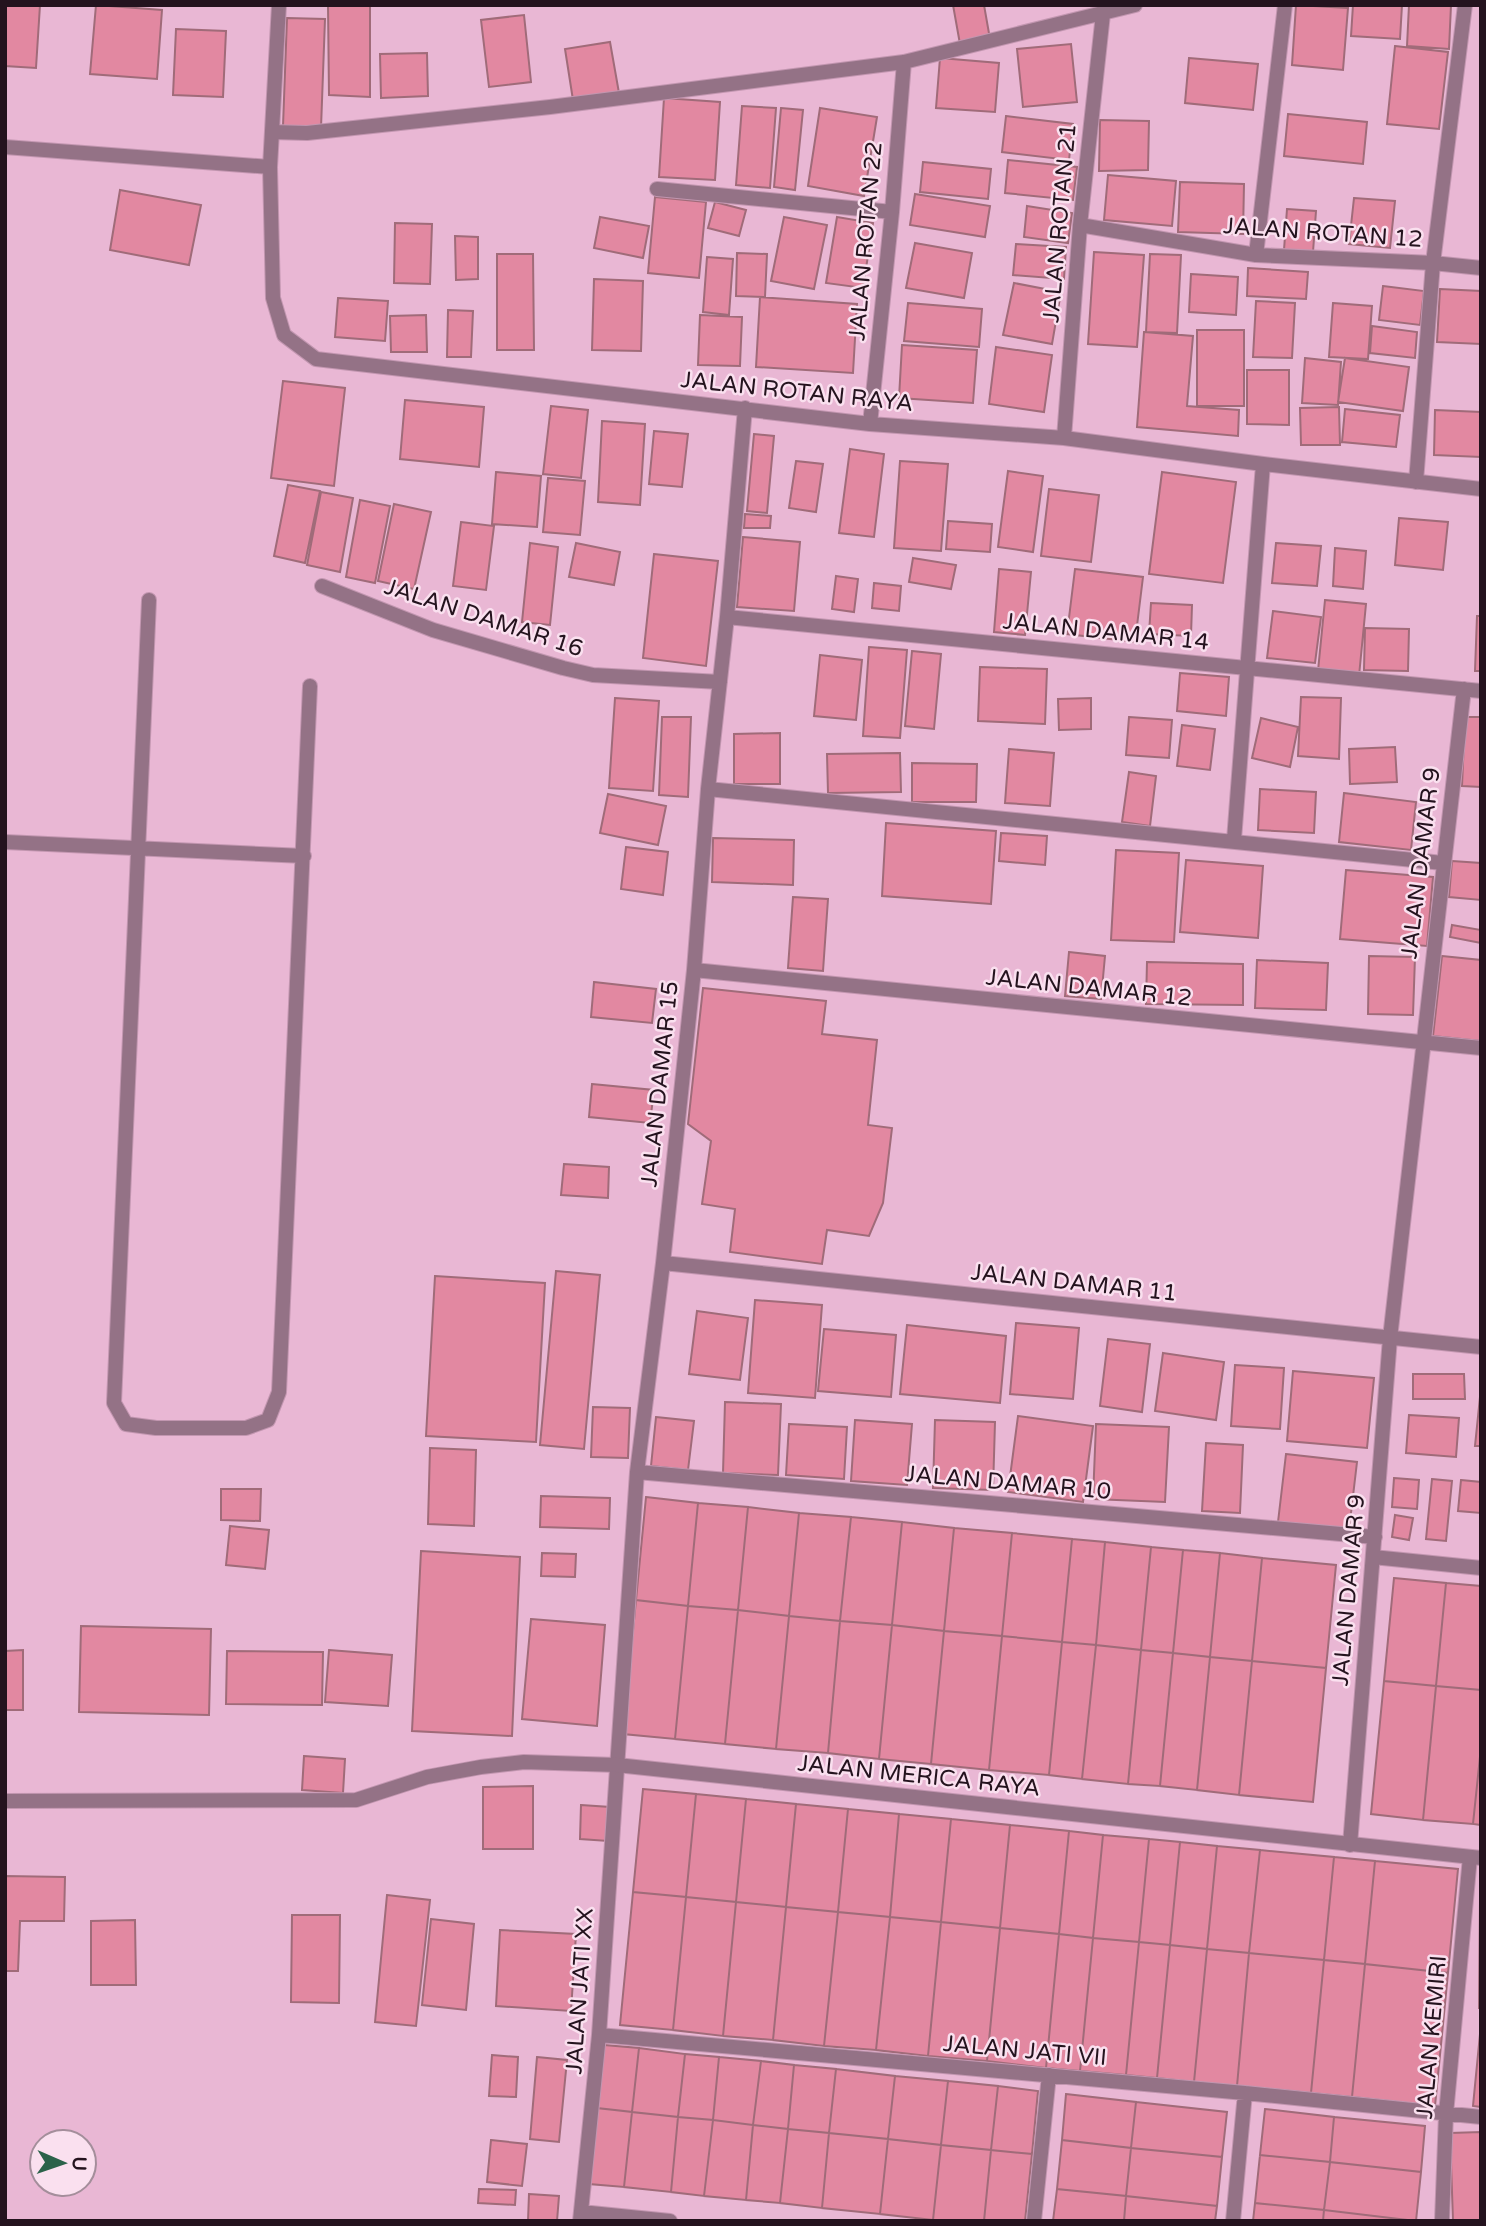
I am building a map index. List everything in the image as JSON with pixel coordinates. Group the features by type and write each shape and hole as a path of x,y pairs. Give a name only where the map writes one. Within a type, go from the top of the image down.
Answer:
{"street":[{"name":"JALAN ROTAN RAYA","path":"279,5 270,167 273,298 284,335 316,359 870,424 1065,438 1481,489"},
{"path":"272,132 307,133 550,107 904,62 1135,5"},
{"path":"1256,255 1285,5"},
{"path":"1416,482 1433,263 1465,5"},
{"name":"JALAN ROTAN 21","path":"1065,438 1080,225 1103,13"},
{"name":"JALAN ROTAN 22","path":"870,424 904,62"},
{"path":"5,148 270,167"},
{"path":"657,189 892,212"},
{"name":"JALAN ROTAN 12","path":"1080,225 1256,255 1433,263 1481,268"},
{"name":"JALAN DAMAR 15","path":"617,1765 638,1472 694,970 745,408"},
{"path":"1234,841 1263,464"},
{"name":"JALAN DAMAR 16","path":"322,586 433,630 563,668 593,675 720,682"},
{"path":"149,600 114,1403 126,1424 156,1429 246,1428 268,1420 279,1392 310,686"},
{"name":"JALAN DAMAR 14","path":"727,617 1481,691"},
{"name":"JALAN DAMAR 9","path":"1350,1845 1390,1338 1464,689"},
{"path":"709,789 1443,863"},
{"path":"5,842 304,856"},
{"name":"JALAN DAMAR 12","path":"694,970 1481,1048"},
{"name":"JALAN DAMAR 11","path":"663,1263 1481,1347"},
{"name":"JALAN DAMAR 10","path":"638,1472 1376,1537"},
{"path":"1373,1557 1481,1568"},
{"name":"JALAN MERICA RAYA","path":"5,1801 356,1800 427,1777 481,1767 524,1762 617,1765 1475,1858"},
{"name":"JALAN JATI XX","path":"581,2216 600,2035 617,1765"},
{"name":"JALAN KEMIRI","path":"1442,2221 1446,2114 1475,1858"},
{"name":"JALAN JATI VII","path":"600,2035 1481,2117"},
{"path":"1034,2221 1049,2075"},
{"path":"1233,2221 1245,2093"},
{"path":"581,2216 670,2221"}],"building":[{"path":"5,5 40,5 36,68 5,66"},
{"path":"96,5 162,10 157,79 90,74"},
{"path":"328,5 370,6 370,97 329,95"},
{"path":"953,5 984,5 990,39 960,44"},
{"path":"1296,5 1348,8 1343,70 1292,65"},
{"path":"1353,5 1402,5 1400,39 1351,36"},
{"path":"1409,5 1451,5 1449,49 1407,46"},
{"path":"524,15 531,82 489,87 481,20"},
{"path":"287,18 325,19 321,128 283,126"},
{"path":"176,29 226,31 223,97 173,95"},
{"path":"610,42 619,93 573,100 565,49"},
{"path":"1071,44 1077,102 1023,107 1017,49"},
{"path":"1395,46 1448,52 1439,129 1387,124"},
{"path":"427,53 428,96 381,98 380,54"},
{"path":"940,58 999,63 995,112 936,108"},
{"path":"1189,58 1258,64 1253,110 1185,103"},
{"path":"664,98 720,102 715,180 659,177"},
{"path":"742,106 776,108 770,188 736,185"},
{"path":"781,108 803,110 795,190 774,187"},
{"path":"820,108 877,117 864,196 808,186"},
{"path":"1288,114 1367,122 1363,164 1284,156"},
{"path":"1006,116 1073,124 1069,160 1002,152"},
{"path":"1100,120 1149,121 1148,170 1099,171"},
{"path":"1008,160 1077,167 1073,200 1005,193"},
{"path":"923,162 991,169 988,199 920,192"},
{"path":"1108,175 1176,181 1172,226 1104,220"},
{"path":"1180,182 1244,184 1243,234 1178,232"},
{"path":"120,190 201,205 189,265 110,250"},
{"path":"915,194 990,206 985,237 910,225"},
{"path":"655,197 706,202 699,278 648,273"},
{"path":"1354,198 1395,201 1390,248 1349,244"},
{"path":"715,202 746,210 739,236 708,228"},
{"path":"1027,206 1072,213 1068,243 1024,237"},
{"path":"1287,209 1316,211 1313,252 1284,250"},
{"path":"600,217 649,226 643,258 594,248"},
{"path":"784,217 827,225 814,289 771,281"},
{"path":"837,217 873,223 863,288 826,283"},
{"path":"395,223 432,224 430,284 394,283"},
{"path":"455,236 478,237 478,279 456,280"},
{"path":"915,243 972,253 964,298 906,288"},
{"path":"1016,244 1066,247 1064,279 1013,275"},
{"path":"1094,252 1144,255 1137,347 1088,344"},
{"path":"737,253 767,254 765,297 736,296"},
{"path":"497,254 533,254 534,350 497,350"},
{"path":"1150,254 1181,255 1177,333 1146,332"},
{"path":"707,257 733,259 729,315 703,312"},
{"path":"1248,268 1308,272 1306,299 1247,296"},
{"path":"1191,274 1238,277 1236,315 1189,312"},
{"path":"594,279 643,281 641,351 592,350"},
{"path":"1014,283 1061,292 1052,344 1003,335"},
{"path":"1383,286 1424,291 1420,325 1379,320"},
{"path":"1440,289 1481,291 1481,344 1437,342"},
{"path":"760,297 857,304 853,373 756,367"},
{"path":"338,298 388,301 385,341 335,337"},
{"path":"1256,301 1295,303 1292,358 1253,357"},
{"path":"908,303 982,309 979,347 904,341"},
{"path":"1333,303 1372,306 1368,359 1329,357"},
{"path":"448,310 473,311 471,357 447,357"},
{"path":"426,315 427,352 391,352 390,316"},
{"path":"700,315 742,317 740,366 698,365"},
{"path":"1372,326 1417,332 1415,358 1370,353"},
{"path":"1197,330 1244,330 1244,406 1197,406"},
{"path":"1144,332 1193,336 1187,406 1239,410 1238,436 1137,427"},
{"path":"902,345 977,350 973,403 899,398"},
{"path":"996,347 1052,355 1044,412 989,404"},
{"path":"1305,358 1341,362 1338,405 1302,403"},
{"path":"1345,358 1409,367 1403,411 1338,402"},
{"path":"1247,370 1289,370 1289,425 1247,424"},
{"path":"283,381 345,388 334,486 271,478"},
{"path":"405,400 484,407 479,467 400,459"},
{"path":"551,406 588,410 581,478 543,474"},
{"path":"1339,407 1340,445 1301,445 1300,408"},
{"path":"1345,409 1400,415 1396,447 1342,442"},
{"path":"1435,410 1481,412 1481,457 1434,455"},
{"path":"602,421 645,424 640,505 598,502"},
{"path":"654,431 688,434 682,487 649,484"},
{"path":"754,434 774,436 767,513 747,511"},
{"path":"850,449 884,454 874,537 839,533"},
{"path":"796,461 823,464 816,512 789,508"},
{"path":"900,461 948,464 941,551 894,548"},
{"path":"1008,471 1043,476 1033,552 998,547"},
{"path":"496,472 541,476 537,527 492,524"},
{"path":"1162,472 1236,482 1223,583 1149,574"},
{"path":"548,478 585,481 580,535 543,532"},
{"path":"288,485 320,491 305,563 274,556"},
{"path":"1049,489 1099,495 1091,562 1041,556"},
{"path":"321,492 353,498 340,572 307,565"},
{"path":"360,500 390,506 375,583 346,577"},
{"path":"394,504 431,512 414,589 378,581"},
{"path":"745,514 771,516 770,528 744,528"},
{"path":"1399,518 1448,522 1443,570 1395,565"},
{"path":"948,521 992,524 990,552 946,549"},
{"path":"461,522 494,526 486,590 453,586"},
{"path":"743,537 800,542 794,611 737,607"},
{"path":"530,543 558,547 550,625 522,622"},
{"path":"576,543 620,552 614,585 569,577"},
{"path":"1276,543 1321,546 1317,586 1272,583"},
{"path":"1335,548 1366,551 1363,589 1333,586"},
{"path":"654,554 718,561 706,666 643,658"},
{"path":"913,558 956,565 951,589 909,582"},
{"path":"999,569 1031,572 1025,635 994,632"},
{"path":"1075,569 1143,577 1135,642 1067,634"},
{"path":"836,576 858,579 854,612 832,609"},
{"path":"874,583 901,586 899,611 872,608"},
{"path":"1325,600 1366,604 1359,676 1318,671"},
{"path":"1151,603 1192,605 1191,636 1149,634"},
{"path":"1273,611 1321,617 1315,663 1267,658"},
{"path":"1477,616 1481,616 1481,671 1475,671"},
{"path":"1365,628 1409,629 1408,671 1364,670"},
{"path":"869,647 907,650 900,738 863,736"},
{"path":"912,651 941,654 934,729 905,726"},
{"path":"820,655 862,660 856,720 814,716"},
{"path":"980,667 1047,669 1045,724 978,721"},
{"path":"1180,673 1229,677 1226,716 1177,711"},
{"path":"1301,697 1341,698 1339,759 1298,756"},
{"path":"615,698 659,701 653,791 609,788"},
{"path":"1091,698 1091,729 1059,730 1058,699"},
{"path":"662,717 691,717 688,797 659,795"},
{"path":"1129,717 1172,720 1169,758 1126,755"},
{"path":"1465,717 1481,717 1481,787 1462,786"},
{"path":"1261,718 1298,727 1290,767 1252,758"},
{"path":"1182,725 1215,729 1210,770 1177,766"},
{"path":"780,733 780,784 734,784 734,734"},
{"path":"1395,747 1397,782 1350,784 1349,749"},
{"path":"1009,749 1054,753 1050,806 1005,803"},
{"path":"900,753 901,792 828,793 827,754"},
{"path":"912,763 977,764 976,802 912,802"},
{"path":"1129,772 1156,776 1150,826 1122,822"},
{"path":"1260,789 1316,792 1314,833 1258,830"},
{"path":"1344,793 1416,802 1411,850 1339,842"},
{"path":"608,794 666,806 658,845 600,833"},
{"path":"886,823 996,831 991,904 882,896"},
{"path":"1001,833 1047,836 1045,865 999,861"},
{"path":"713,838 794,840 793,885 712,882"},
{"path":"626,847 668,852 663,895 621,889"},
{"path":"1116,850 1179,853 1174,942 1111,940"},
{"path":"1186,860 1263,866 1258,938 1180,932"},
{"path":"1452,861 1481,863 1481,900 1449,897"},
{"path":"1346,870 1433,877 1427,946 1340,939"},
{"path":"793,897 828,899 823,971 788,968"},
{"path":"1452,925 1481,930 1481,943 1450,937"},
{"path":"1069,952 1105,956 1101,999 1065,996"},
{"path":"1369,956 1415,957 1413,1015 1368,1014"},
{"path":"1442,956 1481,960 1481,1041 1433,1036"},
{"path":"1257,960 1328,963 1326,1010 1255,1008"},
{"path":"1147,962 1243,964 1243,1005 1146,1004"},
{"path":"594,982 656,989 652,1023 591,1017"},
{"path":"703,988 826,1001 822,1034 877,1040 868,1125 892,1128 883,1203 869,1236 827,1230 822,1264 730,1252 735,1209 702,1204 711,1141 688,1124"},
{"path":"592,1084 654,1090 650,1123 589,1117"},
{"path":"564,1164 609,1167 608,1198 561,1195"},
{"path":"556,1271 600,1275 584,1449 540,1445"},
{"path":"435,1276 545,1283 536,1442 426,1436"},
{"path":"755,1300 822,1305 815,1398 748,1393"},
{"path":"697,1311 748,1318 740,1380 689,1374"},
{"path":"1016,1323 1079,1328 1073,1399 1010,1394"},
{"path":"907,1325 1006,1336 1000,1403 900,1394"},
{"path":"824,1329 896,1335 891,1397 818,1391"},
{"path":"1108,1339 1150,1344 1142,1412 1100,1406"},
{"path":"1163,1353 1224,1362 1216,1420 1155,1411"},
{"path":"1235,1365 1284,1368 1280,1429 1231,1426"},
{"path":"1293,1371 1374,1378 1367,1448 1287,1441"},
{"path":"1413,1374 1464,1374 1465,1399 1413,1399"},
{"path":"1481,1387 1481,1446 1475,1446"},
{"path":"725,1402 781,1404 778,1475 723,1473"},
{"path":"593,1407 630,1408 628,1458 591,1457"},
{"path":"1409,1415 1459,1418 1456,1457 1406,1453"},
{"path":"1018,1416 1093,1426 1083,1502 1008,1492"},
{"path":"656,1417 694,1421 688,1470 651,1466"},
{"path":"855,1420 912,1424 907,1485 851,1481"},
{"path":"935,1420 995,1422 993,1490 933,1488"},
{"path":"789,1424 847,1427 844,1479 786,1475"},
{"path":"1096,1424 1169,1427 1165,1502 1093,1499"},
{"path":"1206,1443 1243,1445 1240,1513 1202,1511"},
{"path":"430,1448 476,1450 474,1526 428,1524"},
{"path":"1286,1454 1357,1462 1349,1530 1278,1522"},
{"path":"1394,1478 1419,1480 1417,1509 1392,1507"},
{"path":"1432,1479 1452,1481 1446,1541 1426,1539"},
{"path":"1461,1480 1481,1482 1481,1513 1458,1511"},
{"path":"221,1489 261,1489 260,1521 221,1520"},
{"path":"541,1496 610,1498 609,1529 540,1527"},
{"path":"646,1497 698,1503 688,1606 636,1600"},
{"path":"698,1503 748,1507 738,1610 688,1606"},
{"path":"748,1507 799,1513 789,1616 738,1610"},
{"path":"799,1513 851,1517 840,1621 789,1616"},
{"path":"1395,1515 1413,1518 1409,1540 1392,1537"},
{"path":"851,1517 902,1522 892,1625 840,1621"},
{"path":"902,1522 954,1528 944,1631 892,1625"},
{"path":"230,1526 269,1530 265,1569 226,1565"},
{"path":"954,1528 1012,1533 1002,1636 944,1631"},
{"path":"1012,1533 1072,1539 1062,1642 1002,1636"},
{"path":"1072,1539 1105,1542 1096,1645 1062,1642"},
{"path":"1105,1542 1151,1547 1141,1650 1096,1645"},
{"path":"1151,1547 1183,1550 1173,1653 1141,1650"},
{"path":"1183,1550 1220,1553 1210,1657 1173,1653"},
{"path":"421,1551 520,1557 512,1736 412,1731"},
{"path":"542,1553 576,1554 575,1577 541,1576"},
{"path":"1220,1553 1262,1558 1252,1661 1210,1657"},
{"path":"1262,1558 1336,1565 1326,1668 1252,1661"},
{"path":"1394,1578 1446,1583 1436,1686 1384,1681"},
{"path":"1446,1583 1481,1586 1481,1690 1436,1686"},
{"path":"636,1600 688,1606 675,1739 623,1734"},
{"path":"688,1606 738,1610 725,1744 675,1739"},
{"path":"738,1610 789,1616 776,1749 725,1744"},
{"path":"789,1616 840,1621 828,1753 776,1749"},
{"path":"531,1619 605,1625 597,1726 522,1719"},
{"path":"840,1621 892,1625 879,1759 828,1753"},
{"path":"892,1625 944,1631 931,1764 879,1759"},
{"path":"81,1626 211,1629 209,1715 79,1712"},
{"path":"944,1631 1002,1636 989,1770 931,1764"},
{"path":"1002,1636 1062,1642 1049,1775 989,1770"},
{"path":"1062,1642 1096,1645 1082,1779 1049,1775"},
{"path":"1096,1645 1141,1650 1128,1784 1082,1779"},
{"path":"23,1650 23,1710 5,1710 5,1651"},
{"path":"329,1650 392,1655 388,1706 325,1702"},
{"path":"1141,1650 1173,1653 1160,1786 1128,1784"},
{"path":"227,1651 323,1652 322,1705 226,1704"},
{"path":"1173,1653 1210,1657 1197,1790 1160,1786"},
{"path":"1210,1657 1252,1661 1239,1795 1197,1790"},
{"path":"1252,1661 1326,1668 1313,1802 1239,1795"},
{"path":"1384,1681 1436,1686 1423,1820 1371,1814"},
{"path":"1436,1686 1481,1690 1481,1747 1473,1824 1423,1820"},
{"path":"1481,1747 1481,1825 1473,1824"},
{"path":"304,1756 345,1759 343,1793 302,1790"},
{"path":"533,1786 533,1849 483,1849 483,1787"},
{"path":"643,1789 696,1794 686,1897 633,1892"},
{"path":"696,1794 746,1799 736,1902 686,1897"},
{"path":"746,1799 796,1804 786,1907 736,1902"},
{"path":"796,1804 848,1809 838,1912 786,1907"},
{"path":"581,1805 610,1807 608,1841 580,1839"},
{"path":"848,1809 899,1814 890,1917 838,1912"},
{"path":"899,1814 951,1819 941,1922 890,1917"},
{"path":"951,1819 1010,1825 1000,1928 941,1922"},
{"path":"1010,1825 1069,1831 1059,1934 1000,1928"},
{"path":"1069,1831 1103,1835 1093,1938 1059,1934"},
{"path":"1103,1835 1149,1839 1139,1942 1093,1938"},
{"path":"1149,1839 1180,1842 1170,1945 1139,1942"},
{"path":"1180,1842 1217,1846 1207,1949 1170,1945"},
{"path":"1217,1846 1260,1850 1249,1953 1207,1949"},
{"path":"1260,1850 1334,1857 1324,1960 1249,1953"},
{"path":"1334,1857 1375,1861 1365,1964 1324,1960"},
{"path":"1375,1861 1458,1869 1448,1973 1365,1964"},
{"path":"5,1876 65,1877 64,1921 20,1921 18,1971 5,1971"},
{"path":"633,1892 686,1897 673,2030 620,2025"},
{"path":"387,1895 430,1900 416,2026 375,2022"},
{"path":"686,1897 736,1902 723,2036 673,2030"},
{"path":"1480,1898 1481,2008 1479,2008"},
{"path":"736,1902 786,1907 773,2040 723,2036"},
{"path":"786,1907 838,1912 824,2046 773,2040"},
{"path":"838,1912 890,1917 876,2050 824,2046"},
{"path":"292,1915 340,1915 339,2003 291,2002"},
{"path":"890,1917 941,1922 928,2056 876,2050"},
{"path":"431,1919 474,1924 466,2010 422,2005"},
{"path":"135,1920 136,1985 91,1985 91,1921"},
{"path":"941,1922 1000,1928 987,2061 928,2056"},
{"path":"1000,1928 1059,1934 1046,2068 987,2061"},
{"path":"500,1930 576,1934 571,2011 496,2006"},
{"path":"1059,1934 1093,1938 1080,2071 1046,2068"},
{"path":"1093,1938 1139,1942 1126,2075 1080,2071"},
{"path":"1139,1942 1170,1945 1157,2078 1126,2075"},
{"path":"1170,1945 1207,1949 1194,2082 1157,2078"},
{"path":"1207,1949 1249,1953 1237,2086 1194,2082"},
{"path":"1249,1953 1324,1960 1311,2093 1237,2086"},
{"path":"1324,1960 1365,1964 1352,2097 1311,2093"},
{"path":"1365,1964 1448,1973 1435,2106 1352,2097"},
{"path":"1481,2034 1481,2107 1473,2106"},
{"path":"604,2045 639,2048 632,2112 597,2108"},
{"path":"639,2048 685,2054 678,2117 632,2112"},
{"path":"685,2054 719,2057 713,2120 678,2117"},
{"path":"492,2055 518,2057 516,2097 489,2096"},
{"path":"537,2057 567,2060 559,2142 530,2139"},
{"path":"719,2057 761,2061 753,2125 713,2120"},
{"path":"761,2061 794,2065 788,2129 753,2125"},
{"path":"794,2065 836,2069 829,2133 788,2129"},
{"path":"836,2069 895,2076 888,2139 829,2133"},
{"path":"895,2076 948,2081 941,2145 888,2139"},
{"path":"948,2081 998,2086 991,2150 941,2145"},
{"path":"998,2086 1038,2091 1032,2154 991,2150"},
{"path":"1066,2094 1136,2102 1131,2148 1062,2140"},
{"path":"1136,2102 1227,2112 1222,2157 1131,2148"},
{"path":"597,2108 632,2112 624,2187 589,2184"},
{"path":"1265,2109 1334,2117 1330,2162 1260,2155"},
{"path":"632,2112 678,2117 671,2192 624,2187"},
{"path":"678,2117 713,2120 704,2196 671,2192"},
{"path":"1334,2117 1425,2126 1421,2172 1330,2162"},
{"path":"713,2120 753,2125 746,2200 704,2196"},
{"path":"753,2125 788,2129 780,2203 746,2200"},
{"path":"788,2129 829,2133 822,2208 780,2203"},
{"path":"1481,2132 1481,2221 1453,2221 1450,2133"},
{"path":"829,2133 888,2139 880,2214 822,2208"},
{"path":"888,2139 941,2145 933,2220 880,2214"},
{"path":"491,2140 527,2144 522,2186 487,2182"},
{"path":"1062,2140 1131,2148 1126,2196 1057,2189"},
{"path":"941,2145 991,2150 984,2221 933,2220"},
{"path":"1131,2148 1222,2157 1217,2206 1126,2196"},
{"path":"991,2150 1032,2154 1025,2221 984,2221"},
{"path":"1260,2155 1330,2162 1324,2210 1255,2203"},
{"path":"1330,2162 1421,2172 1416,2221 1324,2210"},
{"path":"479,2189 516,2190 515,2205 478,2203"},
{"path":"1057,2189 1126,2196 1124,2221 1053,2221"},
{"path":"529,2194 559,2196 557,2221 528,2221"},
{"path":"1126,2196 1217,2206 1215,2221 1124,2221"},
{"path":"1255,2203 1324,2210 1323,2221 1253,2221"},
{"path":"1324,2210 1416,2221 1323,2221"}]}
